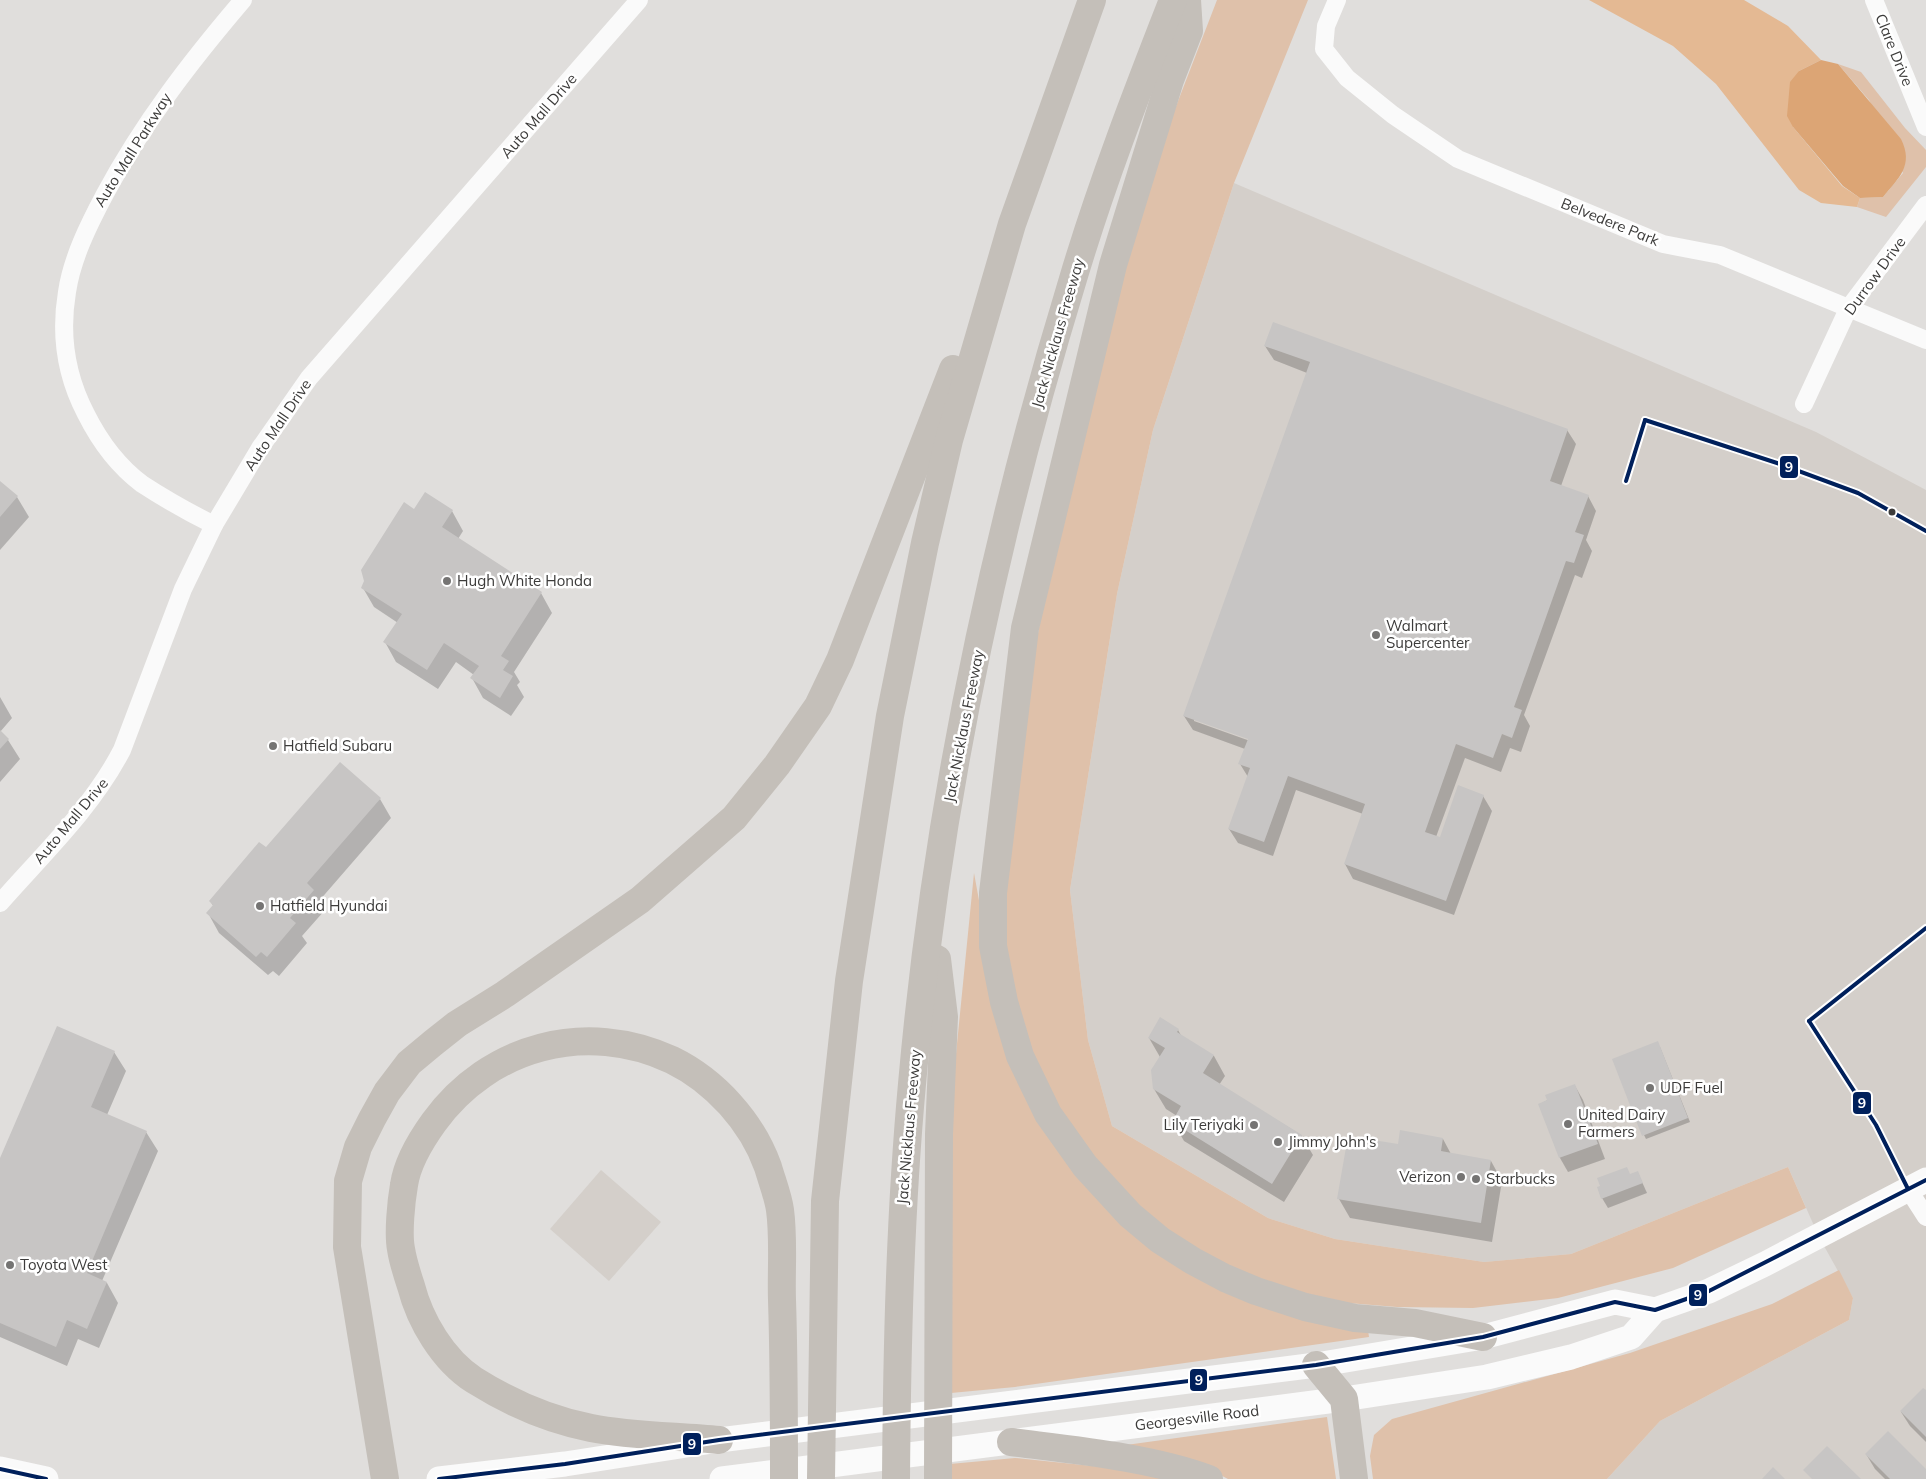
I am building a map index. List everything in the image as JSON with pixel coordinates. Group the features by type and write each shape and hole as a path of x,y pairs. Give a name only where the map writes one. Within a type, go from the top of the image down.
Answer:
{"highway":[{"path":"385,1479 347,1247 348,1181 358,1147 387,1092 409,1064 457,1024 505,994 640,900 734,818 777,764 818,706 840,660 982,297 1009,233 1092,0"},
{"name":"Jack Nicklaus Freeway","path":"896,1479 897,1352 902,1213 912,1081 932,913 967,701 1001,548 1032,424 1076,268 1121,137 1173,0"},
{"path":"1187,0 1189,31 1170,80 1112,265 1026,628 994,893 993,946 1004,1002 1020,1056 1048,1114 1085,1166 1130,1215 1160,1240 1225,1278 1256,1292 1305,1307 1354,1318 1415,1323 1483,1337"},
{"path":"821,1479 825,1201 849,981 887,732 925,543 949,440 1009,233"},
{"path":"932,913 944,1017 939,1134 938,1479"},
{"path":"719,1440 592,1428 542,1414 500,1395 470,1378 450,1358 431,1333 416,1307 400,1246 404,1183 423,1138 450,1100 472,1080 518,1054 545,1047 572,1041 626,1044 654,1052 681,1064 706,1081 727,1100 744,1121 766,1164 780,1210 784,1479"},
{"path":"1316,1365 1344,1399 1354,1479"},
{"path":"1011,1442 1102,1454 1192,1472 1209,1479"}],"main road":[{"path":"439,1479 565,1464 719,1440 1009,1402 1316,1365 1483,1337 1616,1302 1655,1310 1709,1291 1765,1264 1917,1184"},
{"name":"Georgesville Road","path":"723,1479 1344,1399 1487,1377 1571,1357 1631,1338 1655,1310"},
{"path":"0,1469 46,1479"}],"street":[{"name":"Auto Mall Parkway","path":"214,526 141,483 98,437 71,379 64,332 65,304 75,263 91,220 122,162 158,106 196,54 243,0"},
{"name":"Auto Mall Drive","path":"0,903 95,796 110,773 122,750 183,589 214,526 260,448 309,378 639,0"},
{"name":"Belvedere Park","path":"1337,0 1326,26 1324,50 1347,78 1393,115 1458,159 1663,244 1720,255 1926,340"},
{"name":"Clare Drive","path":"1874,0 1926,127"},
{"name":"Durrow Drive","path":"1804,404 1848,308 1926,205"},
{"path":"1917,1184 1926,1217"}],"shaded area":[{"path":"1217,0 1308,0 1234,183 1153,430 1117,594 1070,890 1088,1040 1112,1126 1268,1218 1335,1239 1484,1262 1571,1254 1788,1167 1806,1208 1673,1268 1558,1298 1473,1308 1397,1307 1348,1303 1295,1291 1236,1271 1194,1249 1146,1214 1100,1169 1051,1103 1026,1041 1007,974 1002,908 1030,674 1065,495 1143,192"},
{"path":"1589,0 1744,0 1788,26 1821,60 1799,71 1793,127 1842,186 1860,198 1857,207 1821,203 1799,190 1716,84 1673,46"},
{"path":"1821,60 1838,64 1901,139 1906,156 1903,171 1883,197 1860,198 1843,186 1793,127 1787,116 1790,82 1799,71"},
{"path":"1838,64 1861,72 1905,128 1926,150 1926,167 1886,217 1857,207 1860,198 1883,197 1903,173 1869,100"},
{"path":"1234,183 1816,432 1926,490 1926,1479 1607,1479 1660,1421 1849,1320 1853,1298 1819,1237 1788,1167 1571,1254 1484,1262 1335,1239 1268,1218 1112,1126 1088,1040 1070,890 1117,594 1153,430"},
{"path":"974,873 1004,1037 1145,1239 1368,1330 1369,1337 1015,1387 951,1393 952,1094"},
{"path":"601,1170 661,1222 609,1281 550,1229"},
{"path":"1839,1270 1853,1298 1849,1320 1660,1421 1607,1479 1373,1479 1370,1456 1374,1435 1392,1419 1630,1353 1772,1304"},
{"path":"1327,1417 1336,1479 1228,1479 1205,1467 1126,1445"},
{"path":"1015,1458 1150,1472 1174,1479 950,1479 950,1464"}],"building":[{"name":"Walmart Supercenter","path":"1273,322 1568,429 1550,481 1589,495 1575,532 1584,535 1574,563 1566,561 1514,707 1522,710 1512,738 1502,734 1493,758 1456,744 1425,832 1440,837 1458,785 1484,795 1446,901 1344,864 1365,804 1288,776 1264,842 1228,829 1250,768 1238,764 1248,739 1183,716 1310,362 1264,346"},
{"path":"0,481 18,496 0,517"},
{"path":"425,492 453,510 442,527 542,592 501,656 509,661 503,670 513,676 500,698 470,678 479,666 444,643 427,670 383,642 402,614 361,588 364,581 361,570 404,502 414,509"},
{"path":"0,730 9,739 0,749"},
{"path":"340,762 381,798 307,883 314,890 290,918 296,923 267,957 261,952 256,957 206,913 213,905 209,901 259,842 266,847"},
{"path":"1160,1017 1179,1029 1177,1032 1214,1055 1203,1073 1302,1135 1272,1184 1172,1122 1181,1106 1153,1089 1151,1070 1165,1048 1148,1038"},
{"path":"57,1026 115,1051 91,1107 147,1131 87,1273 107,1282 87,1329 67,1320 56,1347 0,1323 0,1158"},
{"name":"UDF Fuel","path":"1658,1041 1688,1118 1642,1136 1612,1059"},
{"name":"United Dairy Farmers","path":"1575,1084 1598,1144 1559,1158 1538,1104 1547,1100 1545,1095"},
{"path":"1400,1130 1443,1138 1441,1151 1491,1160 1481,1223 1337,1199 1348,1136 1398,1144"},
{"path":"1627,1167 1630,1174 1638,1171 1643,1183 1601,1199 1597,1187 1600,1186 1597,1178"},
{"path":"1923,1388 1926,1390 1926,1437 1900,1411"},
{"path":"1888,1431 1926,1469 1926,1479 1890,1479 1865,1454"},
{"path":"1827,1446 1861,1479 1812,1479 1803,1470"},
{"path":"1773,1467 1785,1479 1762,1479"}],"transit line":[{"name":"9","path":"1645,420 1777,463 1858,493 1926,531"},
{"name":"9","path":"1626,481 1645,420"},
{"name":"9","path":"1809,1021 1926,928"},
{"name":"9","path":"1809,1021 1876,1125 1908,1189"},
{"name":"9","path":"439,1479 565,1464 719,1440 1316,1365 1483,1337 1615,1302 1655,1310 1709,1291 1926,1180"},
{"name":"9","path":"0,1469 46,1479"}],"place":[{"name":"Hugh White Honda","path":"447,581"},
{"name":"Walmart Supercenter","path":"1376,635"},
{"name":"Hatfield Subaru","path":"273,746"},
{"name":"Hatfield Hyundai","path":"260,906"},
{"name":"UDF Fuel","path":"1650,1088"},
{"name":"United Dairy Farmers","path":"1568,1124"},
{"name":"Lily Teriyaki","path":"1254,1125"},
{"name":"Jimmy John's","path":"1278,1142"},
{"name":"Verizon","path":"1461,1177"},
{"name":"Starbucks","path":"1476,1179"},
{"name":"Toyota West","path":"10,1265"}]}
